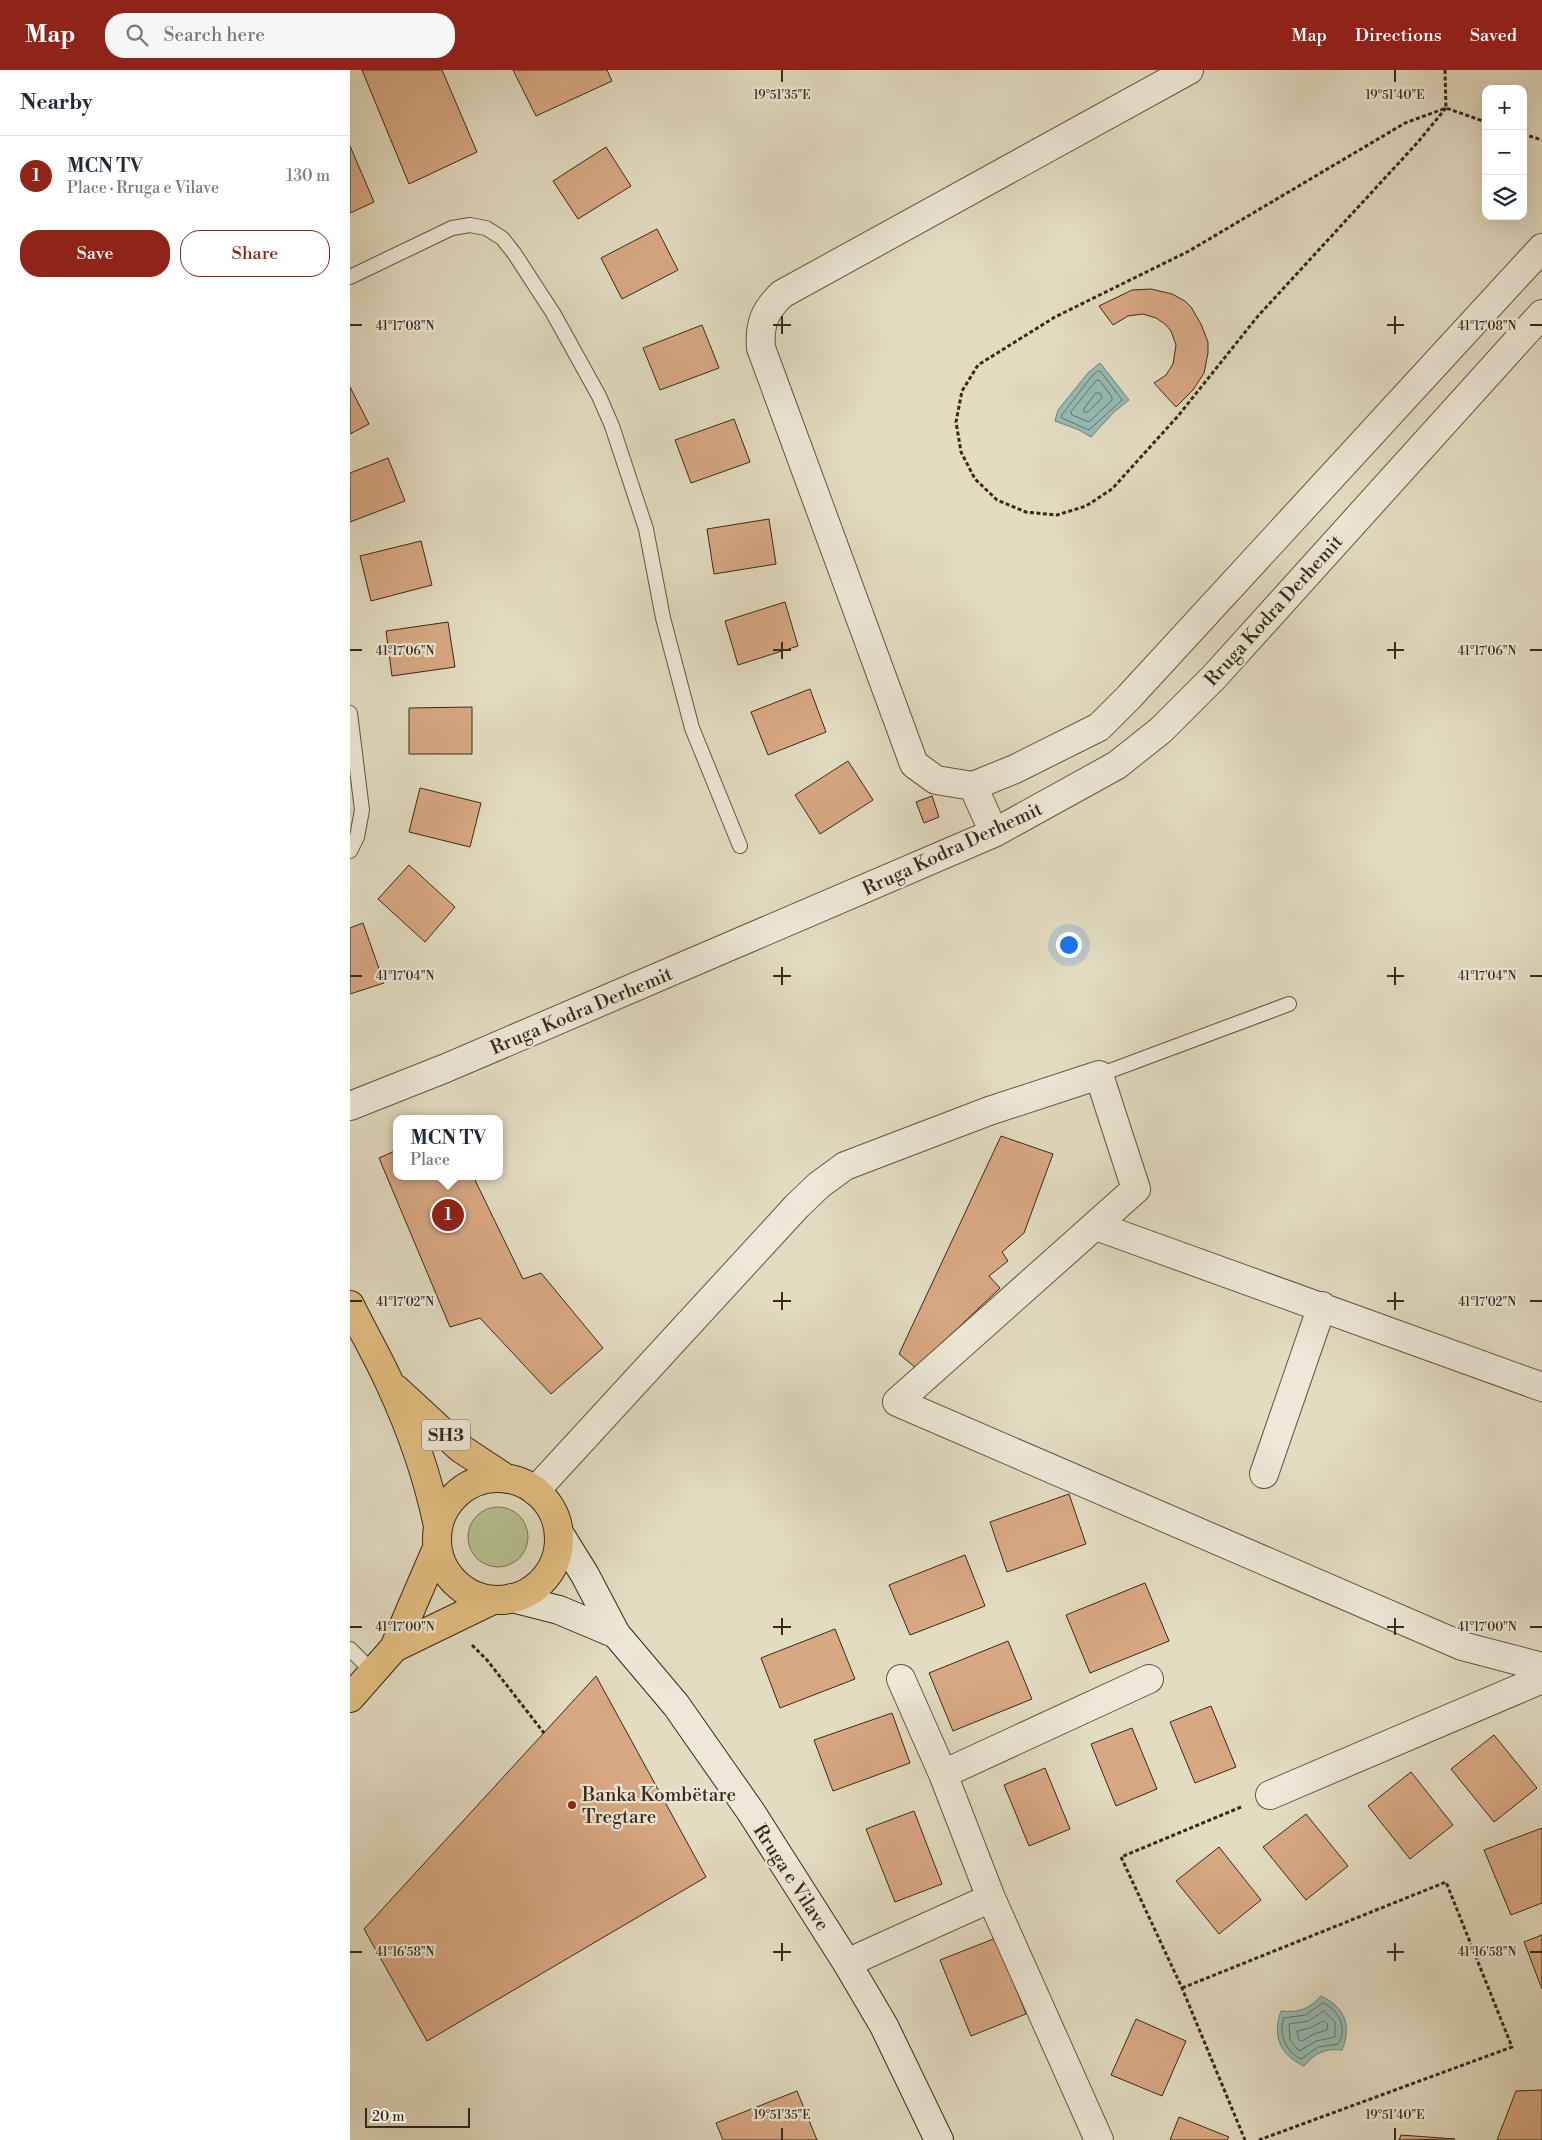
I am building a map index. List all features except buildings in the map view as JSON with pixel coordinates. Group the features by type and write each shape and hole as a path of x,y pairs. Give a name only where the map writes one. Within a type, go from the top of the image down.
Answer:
{"main road":[{"name":"SH3","path":"350,1305 390,1384 423,1469 432,1497 438,1537"},
{"name":"SH3","path":"390,1384 460,1448 507,1478"},
{"path":"350,1698 394,1648 438,1537 443,1512 463,1488 492,1478 507,1478 522,1483 547,1502 555,1517 559,1533 558,1551 552,1567 542,1581 528,1592 502,1599 394,1648"},
{"path":"438,1537 447,1573 456,1583 467,1592 502,1599"}],"street":[{"path":"1189,70 782,294 771,304 763,317 760,332 761,348 914,764 936,780 973,786 1015,769 1099,727 1129,697 1542,248"},
{"name":"Rruga Kodra Derhemit","path":"350,1106 455,1064 994,833 1117,765 1161,730 1214,677 1542,314"},
{"path":"973,786 994,833"},
{"path":"535,1491 797,1206 819,1185 845,1166 989,1111 1099,1075 1136,1189 896,1402 1462,1646 1542,1667"},
{"path":"1096,1226 1542,1387"},
{"path":"1264,1474 1322,1306"},
{"name":"Rruga e Vilave","path":"559,1533 585,1575 616,1634 676,1705 751,1812 848,1963 884,2026 939,2140"},
{"name":"Rruga e Vilave","path":"502,1599 560,1610 616,1634"},
{"path":"1270,1795 1542,1678"},
{"path":"901,1679 943,1774 992,1898 1098,2140"},
{"path":"943,1774 1149,1679"},
{"path":"848,1963 992,1898"}],"lane":[{"path":"350,277 452,228 470,225 486,228 502,238 514,253 553,313 599,396 612,426 646,529 663,618 692,728 740,846"},
{"path":"350,713 362,810 357,837 350,851"},
{"path":"1099,1075 1289,1004"},
{"path":"350,1649 373,1672"}],"path":[{"path":"1445,70 1446,108 1418,142 1258,316 1178,416 1112,489 1086,506 1057,515 1026,512 997,500 975,480 961,452 956,422 962,391 978,365 1055,317 1188,251 1405,123 1446,108 1482,121"},
{"path":"1527,135 1542,140"},
{"path":"487,1660 544,1733"},
{"path":"1246,2140 1182,1988 1121,1857 1270,1795"},
{"path":"1182,1988 1446,1882 1512,2047 1259,2140"}],"green space":[{"path":"498,1507 515,1512 523,1520 528,1537 523,1554 515,1562 498,1567 481,1562 473,1554 468,1537 473,1520 481,1512"}],"water":[{"path":"1100,363 1129,400 1114,412 1091,437 1079,430 1055,421 1058,410 1088,373"},
{"path":"1321,1996 1329,2000 1341,2012 1346,2025 1345,2041 1342,2050 1321,2052 1304,2066 1289,2056 1280,2044 1277,2029 1278,2020 1281,2011 1303,2009"}],"place":[{"name":"MCN TV","path":"448,1215"},
{"name":"Banka Kombëtare Tregtare","path":"572,1805"}]}
